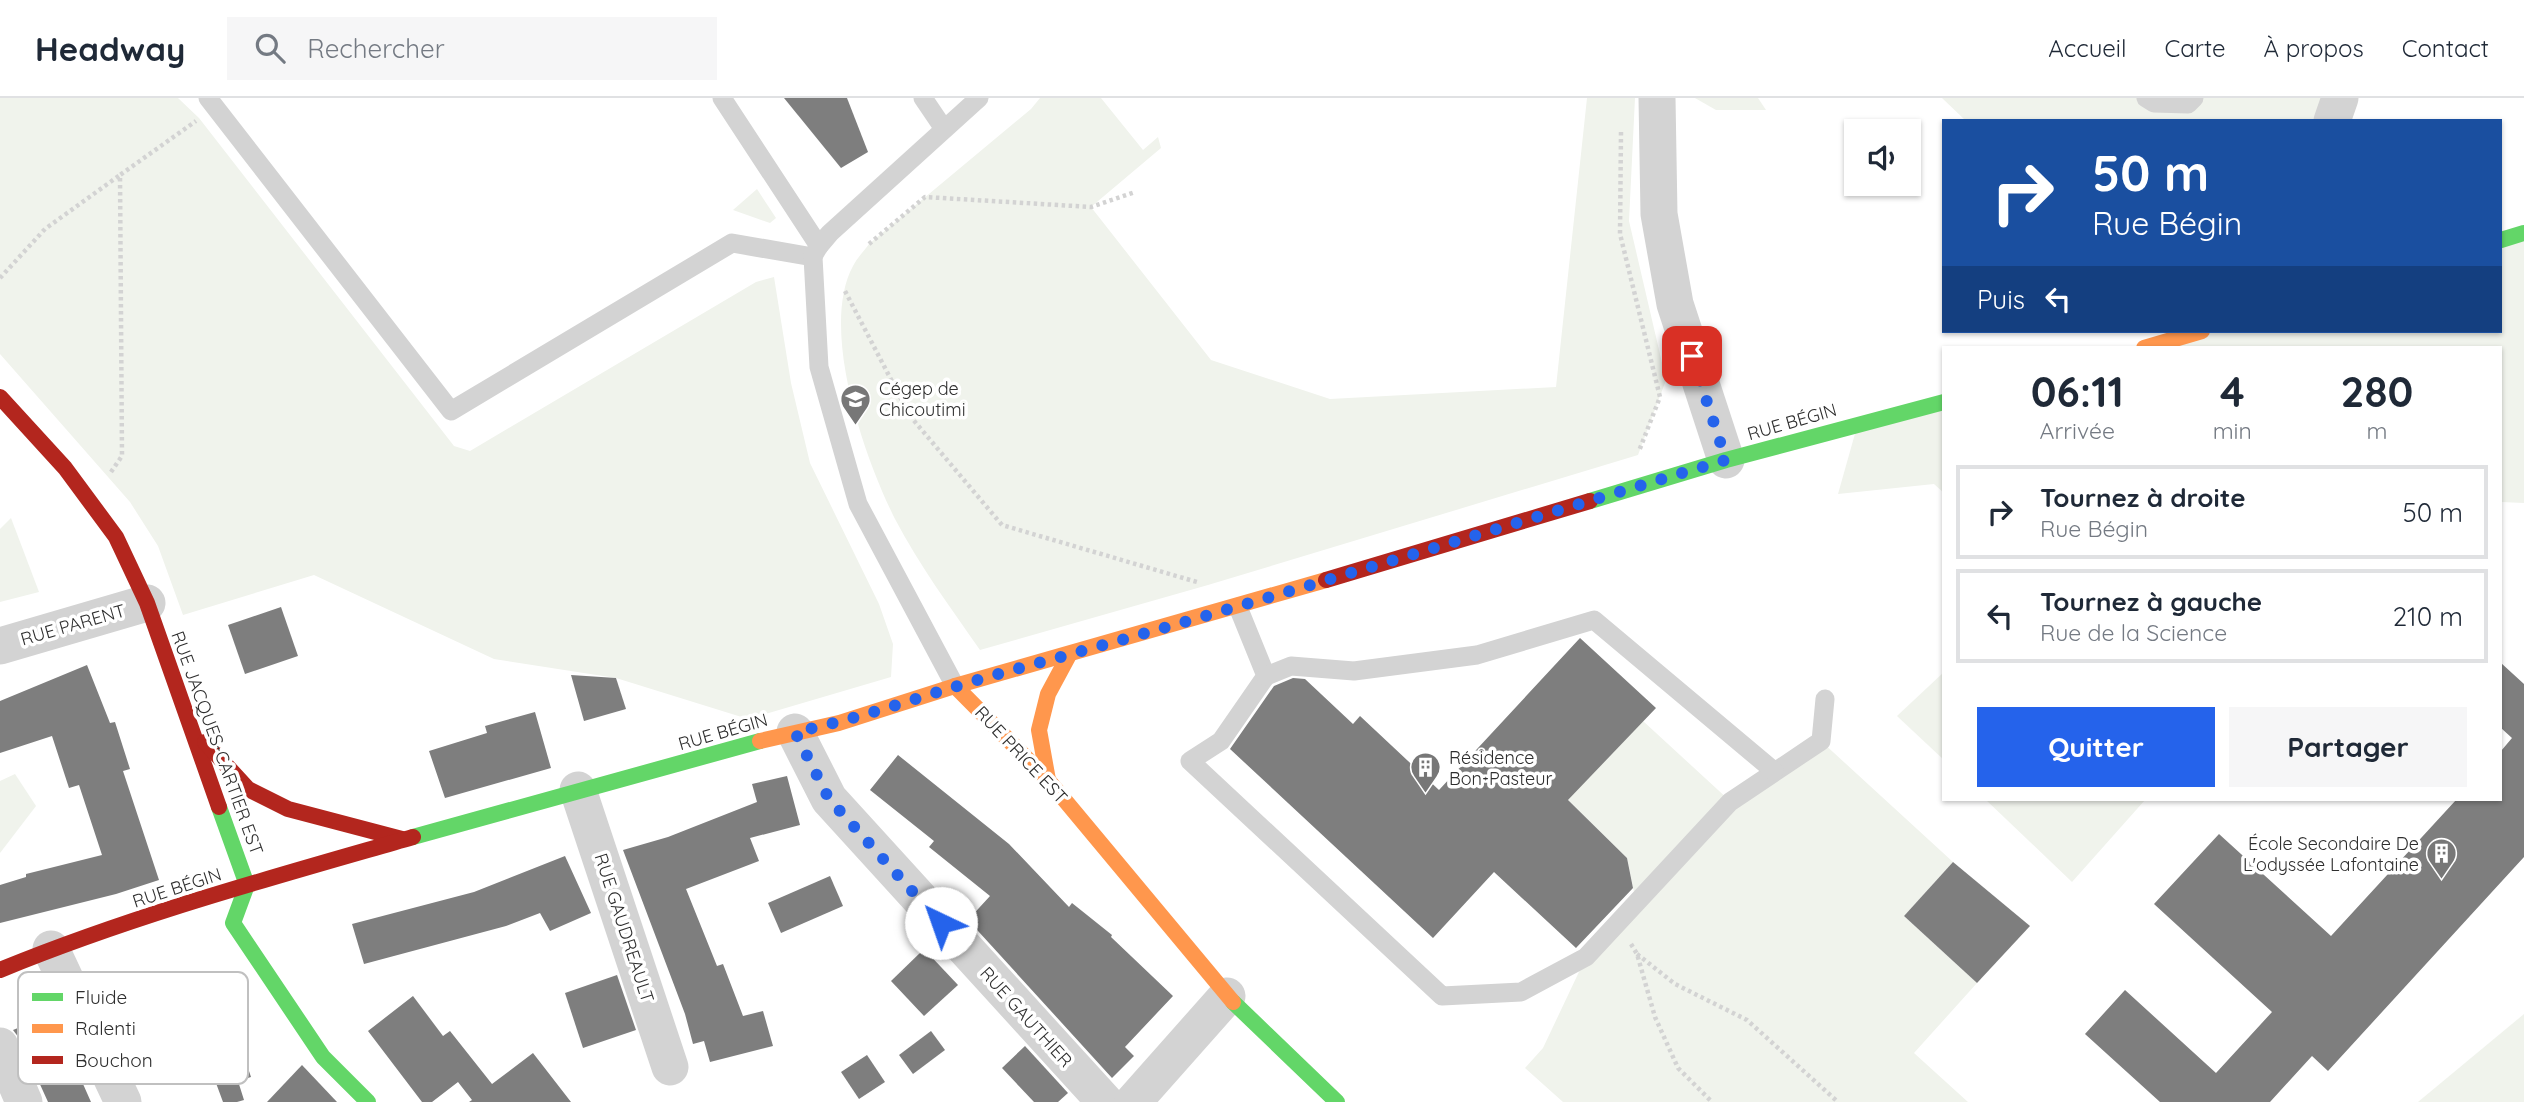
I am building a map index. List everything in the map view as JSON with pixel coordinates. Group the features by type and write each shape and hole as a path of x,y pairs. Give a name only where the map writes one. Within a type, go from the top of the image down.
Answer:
{"street":[{"path":"1657,98 1659,214 1675,304 1726,460"},
{"path":"2334,119 2340,98"},
{"path":"2502,240 2524,233"},
{"path":"2151,346 2195,333"},
{"name":"RUE JACQUES-CARTIER EST","path":"0,397 65,468 116,537 147,603 247,886"},
{"name":"RUE BÉGIN","path":"0,970 51,949 247,886 404,840 578,790 795,732 839,723 956,686 1238,607 1726,460 1942,403"},
{"name":"RUE PARENT","path":"0,646 147,603"},
{"path":"1048,780 1039,730 1048,694 1069,655"},
{"name":"RUE PRICE EST","path":"956,686 1048,780 1227,996 1337,1102"},
{"path":"190,725 248,789 288,809 404,840"},
{"name":"RUE GAUTHIER","path":"795,732 829,799 1105,1102"},
{"name":"RUE GAUDREAULT","path":"578,790 670,1067"},
{"path":"247,886 233,923 323,1057 367,1102"},
{"path":"51,949 62,972"},
{"path":"1133,1102 1227,996"},
{"path":"0,1046 24,1102"},
{"path":"115,1084 123,1102"}],"lane":[{"path":"208,98 451,411 732,243 816,252"},
{"path":"722,98 796,213 816,252"},
{"path":"923,98 944,129"},
{"path":"816,252 830,233 979,98"},
{"path":"2146,98 2154,103 2188,104 2194,98"},
{"name":"RUE PRICE EST","path":"816,252 819,367 858,504 956,686"},
{"path":"1238,607 1266,677"},
{"path":"1774,771 1594,620 1477,654 1354,671 1291,666 1266,677 1221,741 1190,761 1441,996 1521,992 1586,957 1730,802 1821,741 1825,699"}],"path":[{"path":"0,278 45,229 199,118"},
{"path":"108,476 122,456 120,175"},
{"path":"869,244 925,197 1091,207 1135,192"},
{"path":"845,291 910,416 1002,525 1208,585"},
{"path":"1712,1102 1678,1068 1655,1017 1637,954 1675,984 1747,1020 1838,1102"}],"shaded area":[{"path":"0,98 178,98 199,118 454,446 470,451 756,282 774,277 791,383 810,463 879,604 893,644 891,677 748,719 616,678 494,659 314,575 183,615 158,546 130,502 0,354"},
{"path":"1040,98 1101,98 1143,150 1158,137 1161,148 1091,207 1211,360 1330,399 1556,387 1587,98 1635,98 1629,221 1666,380 1638,455 1208,585 980,650 904,536 871,463 850,394 843,358 841,324 844,292 853,266 869,244 1031,109"},
{"path":"1695,98 1758,98 1766,110 1716,110"},
{"path":"1942,98 2340,98 2333,119 1964,119"},
{"path":"757,189 776,218 770,223 733,210"},
{"path":"2524,233 2524,503 2502,502 2502,346 2151,346 2195,333 2502,333 2502,240"},
{"path":"1942,402 1942,491 1934,484 1838,494 1858,423"},
{"path":"11,518 39,592 0,602 0,529"},
{"path":"1942,674 1942,758 1897,716"},
{"path":"1643,721 1730,801 1821,741 1953,862 1904,916 1977,983 1914,1053 1968,1102 1563,1102 1525,1068 1543,1048 1586,957 1636,902 1627,858 1568,800"},
{"path":"15,774 36,806 0,853 0,781"},
{"path":"1987,801 2144,801 2072,882"},
{"path":"2524,1014 2524,1102 2418,1102"}],"building":[{"path":"784,98 847,98 868,152 841,168"},
{"path":"281,607 298,656 245,674 228,625"},
{"name":"Résidence Bon-Pasteur","path":"1580,638 1656,708 1568,800 1627,858 1633,888 1576,948 1494,872 1433,938 1230,749 1274,686 1293,678 1305,679 1353,724 1360,716 1439,790"},
{"name":"École Secondaire De L'odyssée Lafontaine","path":"2502,664 2524,684 2524,857 2328,1071 2312,1056 2270,1102 2160,1102 2085,1034 2125,990 2216,1073 2272,1012 2154,904 2219,834 2331,936 2455,801 2502,801 2502,750 2512,738 2502,729"},
{"path":"87,665 110,723 115,722 130,769 123,771 159,880 116,894 0,923 0,885 26,877 26,874 102,855 79,785 69,788 52,736 0,753 0,701"},
{"path":"571,675 616,678 626,709 584,721"},
{"path":"535,712 551,768 445,798 429,751 487,733 485,726"},
{"path":"898,755 1009,844 1069,907 1072,903 1112,935 1111,937 1173,996 1125,1047 1134,1056 1112,1078 968,920 990,896 929,847 934,841 870,790"},
{"path":"787,776 800,825 750,838 759,861 686,889 717,966 723,964 743,1016 763,1011 773,1046 710,1062 704,1041 693,1044 685,1014 623,850 668,837 757,802 752,784"},
{"path":"565,856 591,913 550,931 540,913 506,926 364,964 352,924 474,892"},
{"path":"1953,862 2030,926 1977,983 1904,916"},
{"path":"830,876 843,906 781,933 768,903"},
{"path":"924,949 958,985 924,1016 891,981"},
{"path":"617,975 636,1030 583,1048 565,993"},
{"path":"413,996 443,1036 450,1031 492,1084 533,1053 571,1102 469,1102 472,1100 458,1082 432,1102 422,1102 368,1031"},
{"path":"931,1031 945,1050 913,1074 899,1055"},
{"path":"1025,1046 1068,1093 1058,1102 1034,1102 1002,1068"},
{"path":"867,1055 885,1082 859,1099 841,1072"},
{"path":"302,1065 337,1102 267,1102"},
{"path":"40,1084 83,1084 91,1102 48,1102"},
{"path":"216,1084 239,1084 244,1100 223,1102"}],"traffic: fast":[{"path":"2502,240 2524,233"},
{"path":"1590,501 1726,460 1942,403"},
{"path":"413,837 760,741"},
{"path":"219,807 247,885 233,923 323,1057 368,1102"},
{"path":"1233,1002 1337,1102"}],"traffic: slow":[{"path":"2151,346 2195,333"},
{"path":"760,741 839,723 955,686 1326,580"},
{"path":"1048,780 1039,730 1048,694 1069,655"},
{"path":"955,686 1048,780 1233,1002"}],"traffic: jam":[{"path":"0,397 65,468 116,537 147,603 219,807"},
{"path":"1326,580 1590,501"},
{"path":"205,742 248,789 288,809 402,839"},
{"path":"0,970 153,914 413,837"}],"place":[{"name":"Cégep de Chicoutimi","path":"856,426"},
{"name":"Résidence Bon-Pasteur","path":"1426,795"},
{"name":"École Secondaire De L'odyssée Lafontaine","path":"2442,881"}],"route":[{"path":"941,923 829,799 795,732 839,723 956,686 1238,607 1726,460 1692,356"}]}
